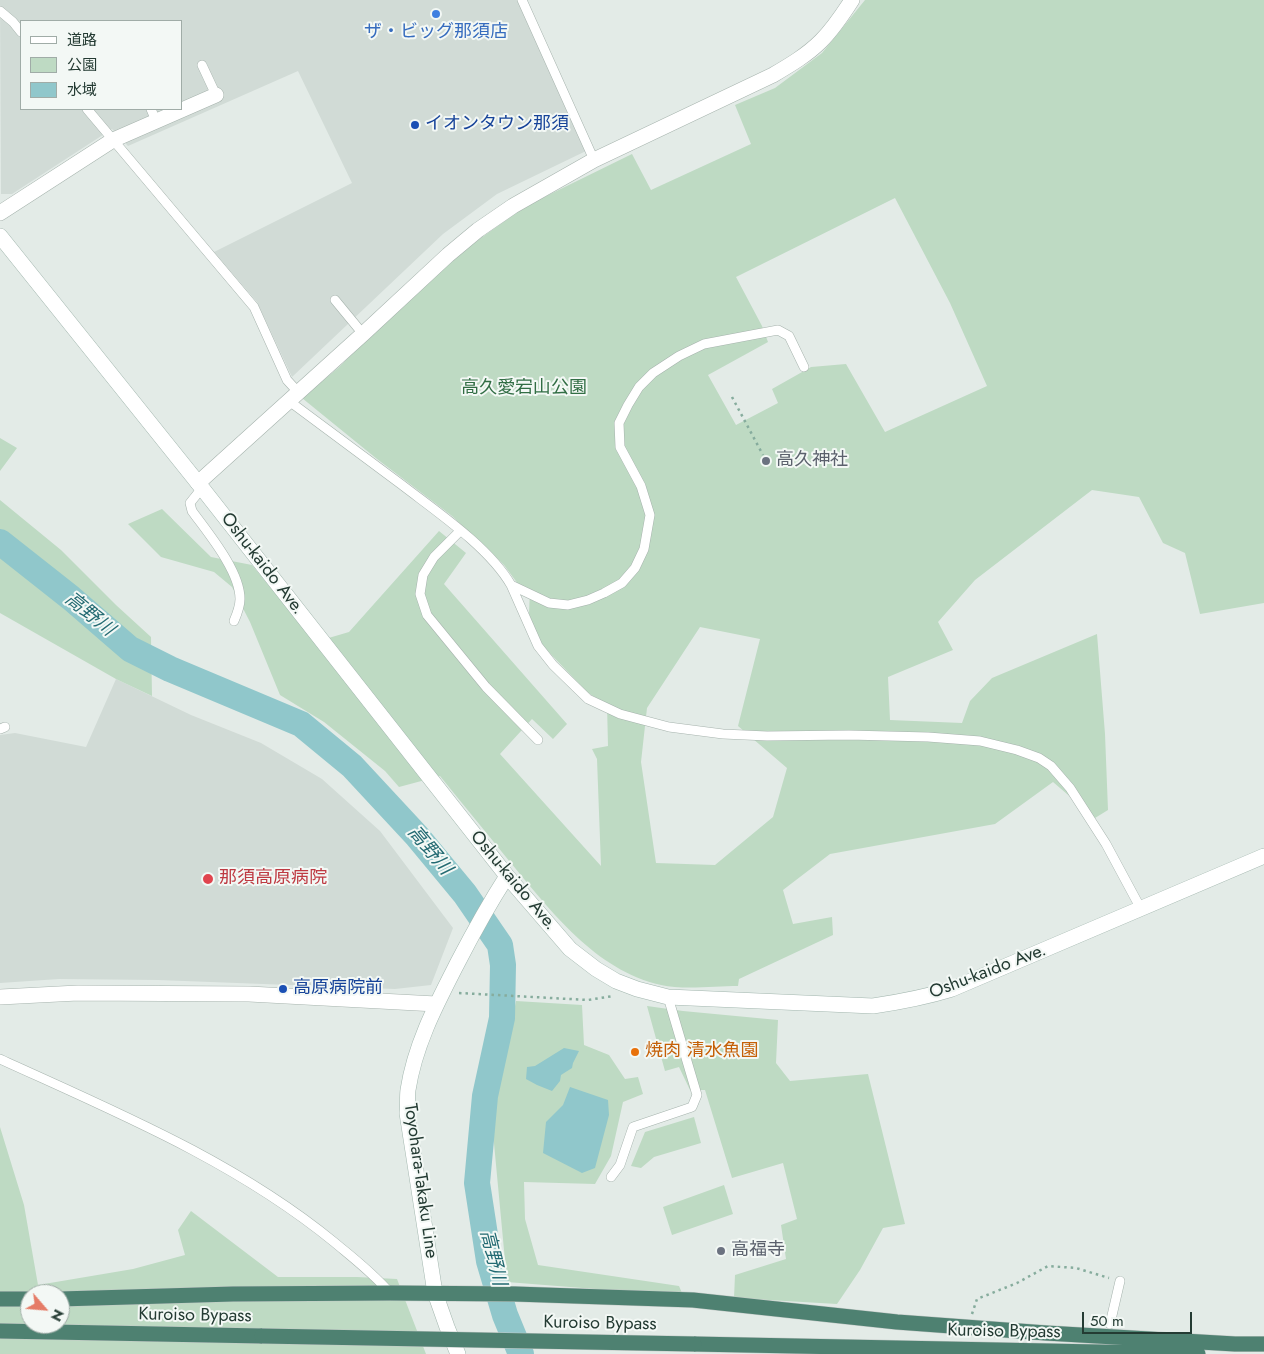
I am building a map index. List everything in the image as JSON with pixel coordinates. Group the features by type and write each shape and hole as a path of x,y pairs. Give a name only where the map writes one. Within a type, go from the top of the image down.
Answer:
{"highway":[{"path":"70,1298 233,1294 435,1293 693,1300 968,1328 1235,1344 1264,1344"},
{"path":"0,1299 20,1299"},
{"name":"Kuroiso Bypass","path":"0,1330 1198,1354"}],"main road":[{"path":"200,485 293,396 478,230 513,206 594,160 773,75 795,62 821,41 852,0"},
{"path":"182,106 216,95"},
{"path":"0,213 153,115 169,110"},
{"name":"Oshu-kaido Ave.","path":"0,236 200,485 507,876 570,949 596,969 616,981 668,997 873,1006 926,997 952,989 1264,856"},
{"name":"Toyohara-Takaku Line","path":"458,1354 446,1327 435,1293 407,1113 408,1091 423,1036 436,1004 493,897 507,876"},
{"path":"0,997 78,993 250,994 436,1004"}],"lane":[{"path":"522,0 594,160"},
{"path":"0,10 20,31"},
{"path":"202,65 216,95"},
{"path":"88,110 254,307 293,396 432,508 489,557 506,576 538,646 553,666 588,699 620,714 669,727 723,734 766,736 908,736 980,741 1017,750 1039,758 1051,766 1070,788 1106,844 1141,909"},
{"path":"334,300 363,334"},
{"path":"511,586 548,603 568,606 588,600 622,583 635,568 644,549 650,515 641,486 620,447 619,423 628,404 653,373 679,356 704,344 778,330 788,336 804,367"},
{"path":"200,485 190,503 192,511 228,562 236,580 240,596 234,621"},
{"path":"460,531 434,557 423,575 420,594 428,615 486,687 538,740"},
{"path":"611,1177 620,1165 633,1127 692,1107 697,1095 668,997"},
{"path":"0,1059 174,1140 242,1177 307,1220 376,1277 390,1293"},
{"path":"1110,1324 1120,1281"}],"path":[{"path":"732,397 763,455"},
{"path":"475,994 588,1000 604,998 637,989"},
{"path":"968,1328 977,1299 1016,1283 1048,1266 1076,1268 1120,1281"}],"shaded area":[{"name":"イオンタウン那須","path":"0,0 518,0 586,151 497,194 443,234 292,377 257,302 214,252 352,183 298,71 128,146 112,129 12,194 1,194"},
{"name":"那須高原病院","path":"116,679 191,715 261,743 322,779 380,831 453,928 431,985 395,989 158,980 59,979 0,983 0,735 15,733 86,747"}],"green space":[{"name":"高久愛宕山公園","path":"865,0 1264,0 1264,603 1200,614 1185,553 1163,543 1139,497 1092,490 975,580 938,622 953,650 888,677 890,720 962,723 970,701 992,678 1097,634 1105,734 1108,810 1095,818 1053,782 995,824 830,854 783,890 793,924 832,917 833,935 739,979 738,986 689,988 661,985 637,977 615,966 576,936 542,900 440,776 399,787 385,771 324,722 280,695 250,622 232,587 214,572 161,557 128,524 162,509 211,557 252,565 315,642 349,632 439,531 466,553 444,584 567,724 553,739 532,719 500,754 601,866 597,759 592,749 608,746 607,704 588,693 541,644 529,614 530,590 518,584 504,565 452,516 377,459 302,398 338,368 447,262 526,206 632,154 651,190 751,144 735,105 775,88 822,53","holes":["895,198 950,303 987,386 885,432 846,364 811,367 772,389 778,403 736,425 708,375 768,342 762,326 736,277","700,627 760,639 738,726 787,768 773,817 715,865 656,863 641,762 647,708"]},
{"path":"0,438 17,448 0,471"},
{"path":"0,500 61,550 151,637 152,696 116,679 0,613"},
{"path":"516,1001 582,1005 584,1045 609,1055 625,1079 638,1077 643,1094 623,1102 611,1156 595,1184 524,1182 525,1219 538,1265 679,1286 682,1293 507,1282 492,1122"},
{"path":"647,1006 778,1020 776,1063 790,1081 868,1074 905,1224 883,1228 860,1270 837,1304 734,1298 735,1275 786,1259 781,1225 797,1219 783,1163 732,1178 705,1090 690,1090 679,1067 665,1071"},
{"path":"694,1117 701,1143 654,1157 641,1168 631,1166 645,1132"},
{"path":"0,1127 24,1205 38,1284 20,1284 20,1334 70,1334 70,1284 44,1284 133,1269 185,1255 178,1230 191,1211 278,1277 397,1279 426,1354 0,1354"},
{"path":"724,1185 733,1214 672,1235 663,1207"}],"water":[{"path":"564,1048 579,1051 572,1068 561,1075 560,1081 552,1091 526,1079 527,1067 535,1066"},
{"path":"570,1087 608,1100 609,1115 595,1168 582,1173 543,1153 546,1122 563,1105"}],"waterway":[{"name":"高野川","path":"0,542 71,598 130,649 170,669 301,724 352,766 417,836 465,894 500,945 503,965 502,1018 485,1096 477,1183 489,1261 505,1315 521,1354"}],"place":[{"name":"ザ・ビッグ那須店","path":"436,14"},
{"name":"イオンタウン那須","path":"415,125"},
{"name":"高久神社","path":"766,461"},
{"name":"那須高原病院","path":"208,879"},
{"name":"高原病院前","path":"283,989"},
{"name":"焼肉 清水魚園","path":"635,1052"},
{"name":"高福寺","path":"721,1251"}]}
